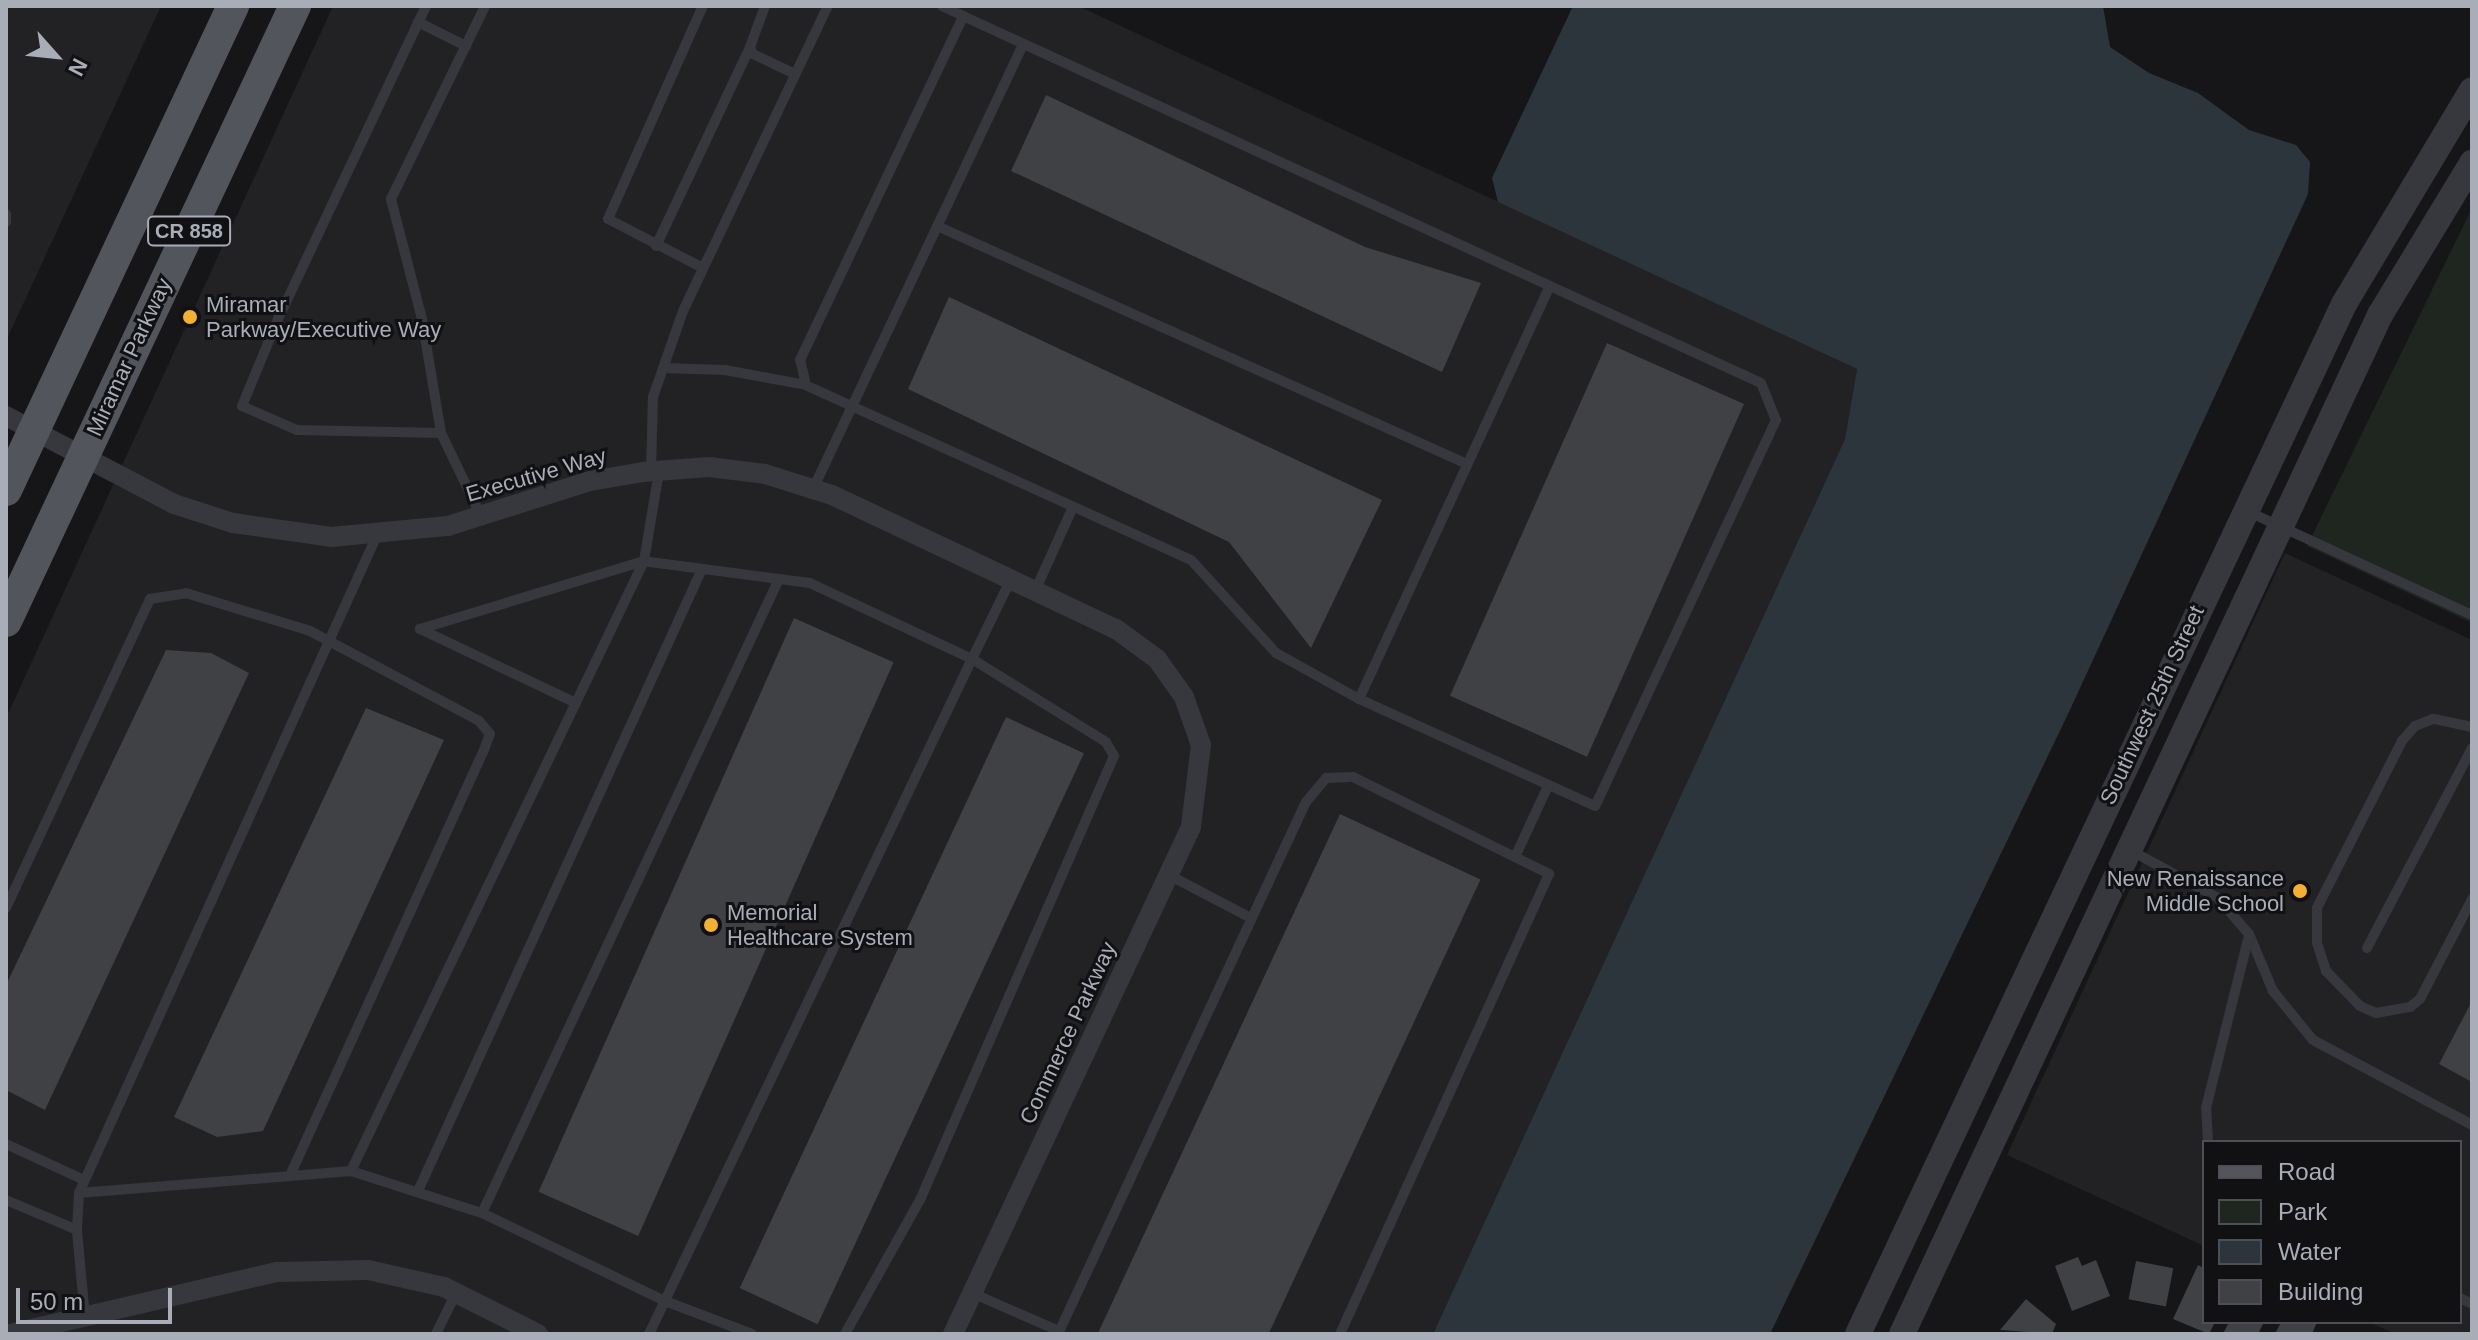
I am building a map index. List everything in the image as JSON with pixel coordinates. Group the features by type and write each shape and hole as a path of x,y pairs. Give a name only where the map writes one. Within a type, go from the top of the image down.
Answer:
{"main road":[{"name":"CR 858","path":"6,490 20,424 233,6"},
{"name":"Miramar Parkway","path":"6,621 295,6"}],"street":[{"name":"Southwest 25th Street","path":"1858,1334 2344,304 2472,90"},
{"name":"Southwest 25th Street","path":"1902,1334 2380,315 2472,163"},
{"name":"Executive Way","path":"20,424 174,504 233,523 331,537 448,526 590,481 655,471 709,467 765,474 813,489 1116,629 1157,659 1184,697 1201,745"},
{"name":"Commerce Parkway","path":"953,1334 1191,827 1199,791 1201,745"},
{"path":"10,1334 56,1330 86,1319 277,1272 368,1270 456,1293 538,1334"}],"lane":[{"path":"426,6 242,406 297,430 441,433"},
{"path":"481,516 441,433 422,319 391,199 485,6"},
{"path":"703,6 609,208 608,219 615,226 703,268"},
{"path":"656,246 750,47 765,6"},
{"path":"351,1171 644,561 655,471 653,397 703,268 828,6"},
{"path":"663,368 725,370 806,385 1191,560 1276,653 1359,699 1595,806 1776,420 1761,383 942,6"},
{"path":"806,385 800,360 963,16"},
{"path":"418,22 466,46"},
{"path":"813,489 1023,44"},
{"path":"750,47 753,54 795,74"},
{"path":"6,214 6,222"},
{"path":"937,226 1467,464"},
{"path":"1359,699 1550,286"},
{"path":"1035,591 1073,507"},
{"path":"2245,511 2472,615"},
{"path":"86,1319 77,1230 79,1193 378,533"},
{"path":"576,703 420,629 644,561 810,583 972,659 1106,742 1114,756 920,1200 845,1334"},
{"path":"418,1191 702,569"},
{"path":"482,1213 779,579"},
{"path":"649,1334 1011,579"},
{"path":"6,908 150,599 186,593 310,631 479,721 490,734 290,1176"},
{"path":"2472,727 2433,719 2415,726 2402,741 2317,908 2317,943 2326,971 2360,1006 2376,1013 2410,1007 2420,999 2472,899"},
{"path":"2367,948 2472,748"},
{"path":"972,1293 1058,1332 1249,917 1306,802 1326,778 1353,777 1549,874 1340,1334"},
{"path":"1515,857 1548,786"},
{"path":"2128,849 2218,898 2249,934 2273,991 2313,1040 2472,1125"},
{"path":"1169,875 1249,917"},
{"path":"2208,1140 2206,1108 2249,934"},
{"path":"6,1144 84,1180"},
{"path":"79,1193 351,1171 482,1213 665,1301 752,1334"},
{"path":"6,1200 77,1230"},
{"path":"436,1334 456,1293"}],"shaded area":[{"path":"6,6 161,6 6,341"},
{"path":"333,6 1078,6 1857,369 1845,439 1433,1334 6,1334 6,718"},
{"name":"New Renaissance Middle School","path":"2285,553 2472,640 2472,1334 2395,1334 2373,1324 2462,1324 2462,1140 2202,1140 2202,1245 2007,1155"}],"green space":[{"path":"2472,208 2472,623 2307,546"}],"water":[{"path":"1573,6 2103,6 2110,47 2149,73 2198,93 2249,130 2296,145 2310,162 2308,194 2068,714 1770,1334 1433,1334 1845,439 1857,369 1498,202 1492,178"}],"building":[{"path":"1046,95 1365,247 1481,283 1442,372 1011,171"},
{"path":"949,297 1382,500 1311,648 1229,542 908,389"},
{"path":"1607,343 1744,404 1587,757 1450,696"},
{"name":"Memorial Healthcare System","path":"794,618 894,662 638,1236 539,1192"},
{"path":"166,650 211,653 249,673 45,1110 6,1090 6,985"},
{"path":"366,708 444,740 263,1131 217,1137 174,1117"},
{"path":"1006,717 1084,753 818,1324 740,1288"},
{"path":"1340,814 1480,880 1269,1334 1098,1334"},
{"path":"2472,1001 2472,1082 2439,1064"},
{"path":"2078,1257 2082,1266 2096,1260 2110,1296 2072,1311 2055,1266"},
{"path":"2136,1261 2173,1268 2166,1307 2129,1299"},
{"path":"2198,1265 2202,1267 2202,1324 2214,1324 2209,1334 2173,1319"},
{"path":"2026,1299 2056,1324 2052,1334 2000,1330"},
{"path":"2228,1324 2263,1324 2258,1334 2223,1334"},
{"path":"2280,1324 2316,1324 2312,1334 2275,1334"}],"place":[{"name":"Miramar Parkway/Executive Way","path":"190,317"},
{"name":"New Renaissance Middle School","path":"2300,891"},
{"name":"Memorial Healthcare System","path":"711,925"}]}
